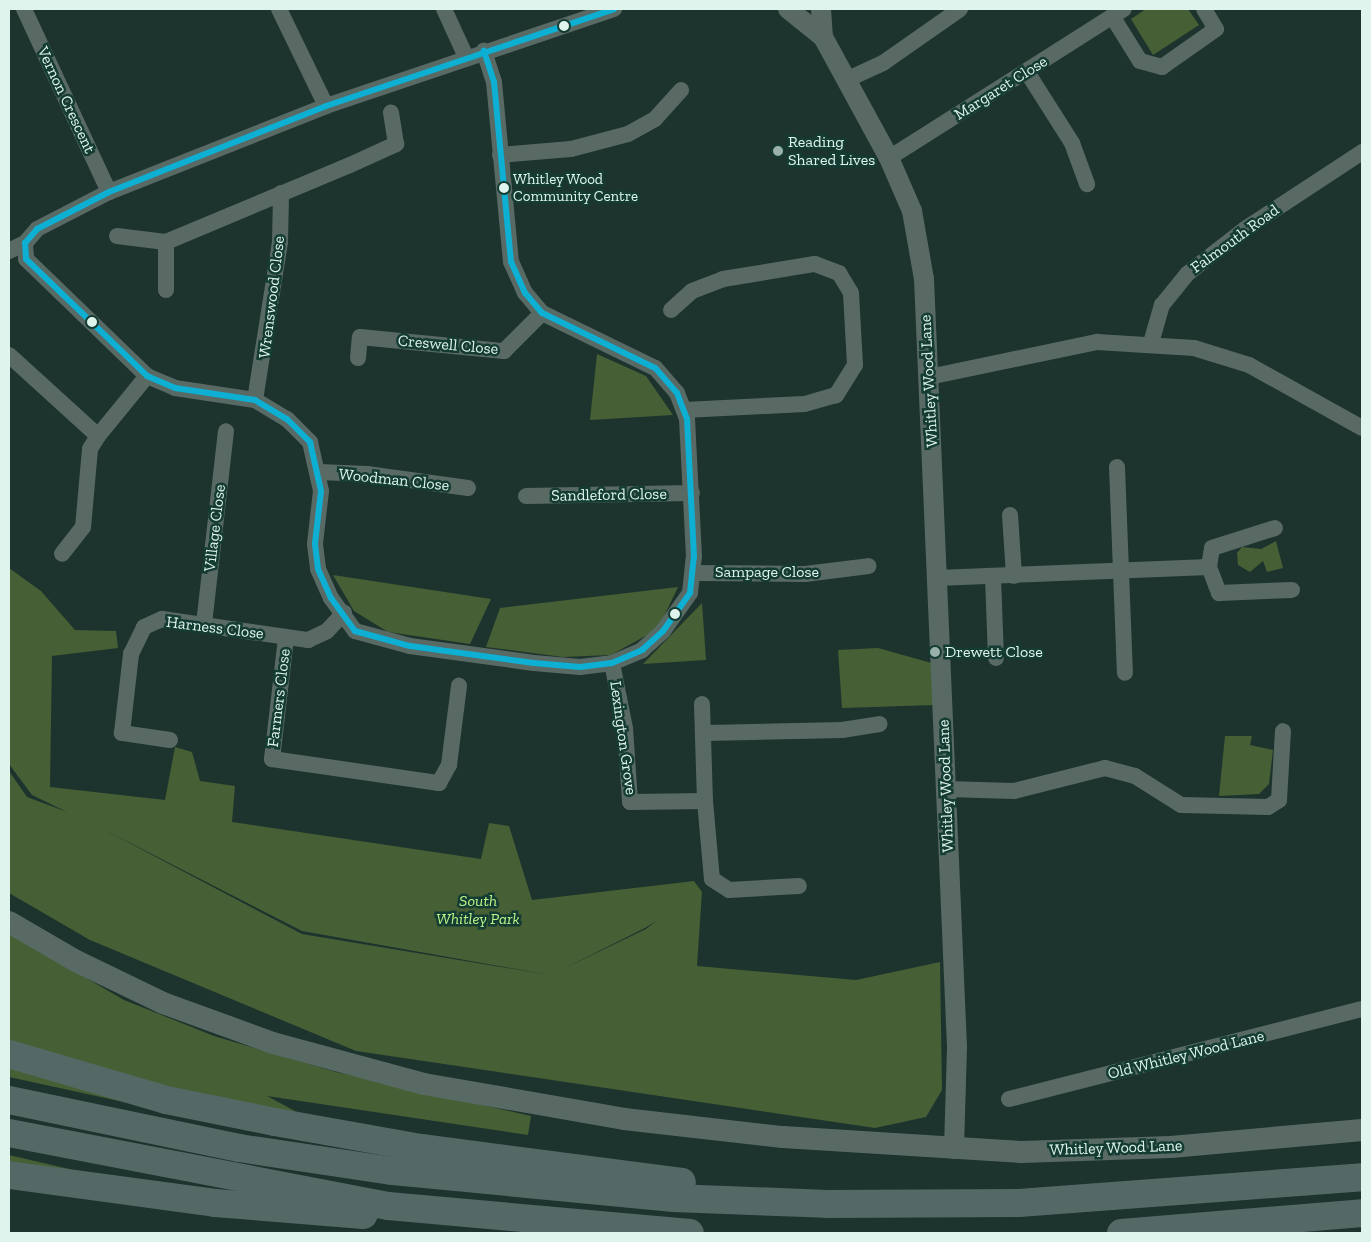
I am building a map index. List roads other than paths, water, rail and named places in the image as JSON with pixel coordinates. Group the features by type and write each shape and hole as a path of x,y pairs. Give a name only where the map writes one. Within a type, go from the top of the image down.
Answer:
{"highway":[{"path":"9,1054 166,1100 275,1122 421,1148 827,1204"},
{"path":"9,1100 239,1148 489,1184 827,1204 1132,1198 1362,1177"},
{"path":"9,1134 256,1183 483,1217"},
{"path":"9,1175 324,1215 483,1217 690,1233"},
{"path":"1121,1233 1362,1213"}],"main road":[{"path":"9,922 76,961 163,1004 273,1043 388,1076 624,1120 784,1137 954,1149"},
{"name":"Whitley Wood Lane","path":"954,1149 1094,1151 1362,1130"}],"street":[{"name":"Vernon Crescent","path":"24,9 109,192"},
{"path":"279,9 326,106"},
{"path":"444,9 466,57"},
{"path":"9,251 25,243 37,229 109,192 326,106 466,57 614,9"},
{"name":"Whitley Wood Lane","path":"788,9 823,37 889,158 912,211 924,279 957,1047 954,1149"},
{"name":"Whitley Wood Lane","path":"821,9 823,37"},
{"path":"846,80 882,63 960,9"},
{"name":"Margaret Close","path":"889,158 1027,72 1118,12 1140,61 1162,67 1216,29 1204,9"},
{"path":"25,243 26,259 147,376 175,388 255,400 287,419 310,442 319,472 315,544 318,569 355,631 410,646 580,668 612,663 642,650 663,631 690,594 694,573 692,493 684,410 656,368 542,313 525,293 511,262 494,82 484,51"},
{"path":"1027,72 1072,143 1087,184"},
{"path":"500,155 571,149 628,134 655,119 680,90"},
{"path":"117,236 166,242 396,144 391,112"},
{"name":"Falmouth Road","path":"1152,343 1162,305 1187,274 1245,229 1362,152"},
{"name":"Wrenswood Close","path":"255,400 280,242 282,193"},
{"path":"166,242 166,290"},
{"path":"670,310 692,291 723,279 815,264 839,273 851,293 855,365 836,395 804,404 684,410"},
{"name":"Creswell Close","path":"358,358 360,336 504,352 542,313"},
{"path":"929,377 1062,347 1152,343 1194,348 1249,365 1362,428"},
{"path":"9,355 98,436"},
{"path":"62,554 83,527 90,449 98,436 147,376"},
{"name":"Village Close","path":"204,624 226,431"},
{"path":"1116,467 1125,673"},
{"name":"Woodman Close","path":"319,472 367,474 468,488"},
{"name":"Sandleford Close","path":"526,496 692,493"},
{"path":"1010,515 1014,576"},
{"path":"1275,528 1212,548 1209,567 1219,593 1292,590"},
{"name":"Sampage Close","path":"694,573 805,574 870,566"},
{"path":"937,578 1014,576 1121,568 1209,567"},
{"path":"993,577 996,658"},
{"name":"Harness Close","path":"170,740 122,732 131,654 144,627 162,619 308,640 327,632 344,613"},
{"name":"Farmers Close","path":"286,638 272,759 439,783 449,765 459,686"},
{"name":"Lexington Grove","path":"612,663 625,728 630,802 705,801"},
{"path":"702,704 706,733 705,801 712,878 729,890 799,886"},
{"path":"706,733 842,730 880,724"},
{"path":"947,790 1014,790 1105,768 1135,776 1182,805 1268,807 1279,800 1283,731"},
{"name":"Old Whitley Wood Lane","path":"1009,1099 1362,1009"}],"place":[{"name":"Reading Shared Lives","path":"778,151"},
{"name":"Whitley Wood Community Centre","path":"504,188"},
{"name":"Drewett Close","path":"935,652"}],"park label":[{"name":"South Whitley Park","path":"478,910"}]}
